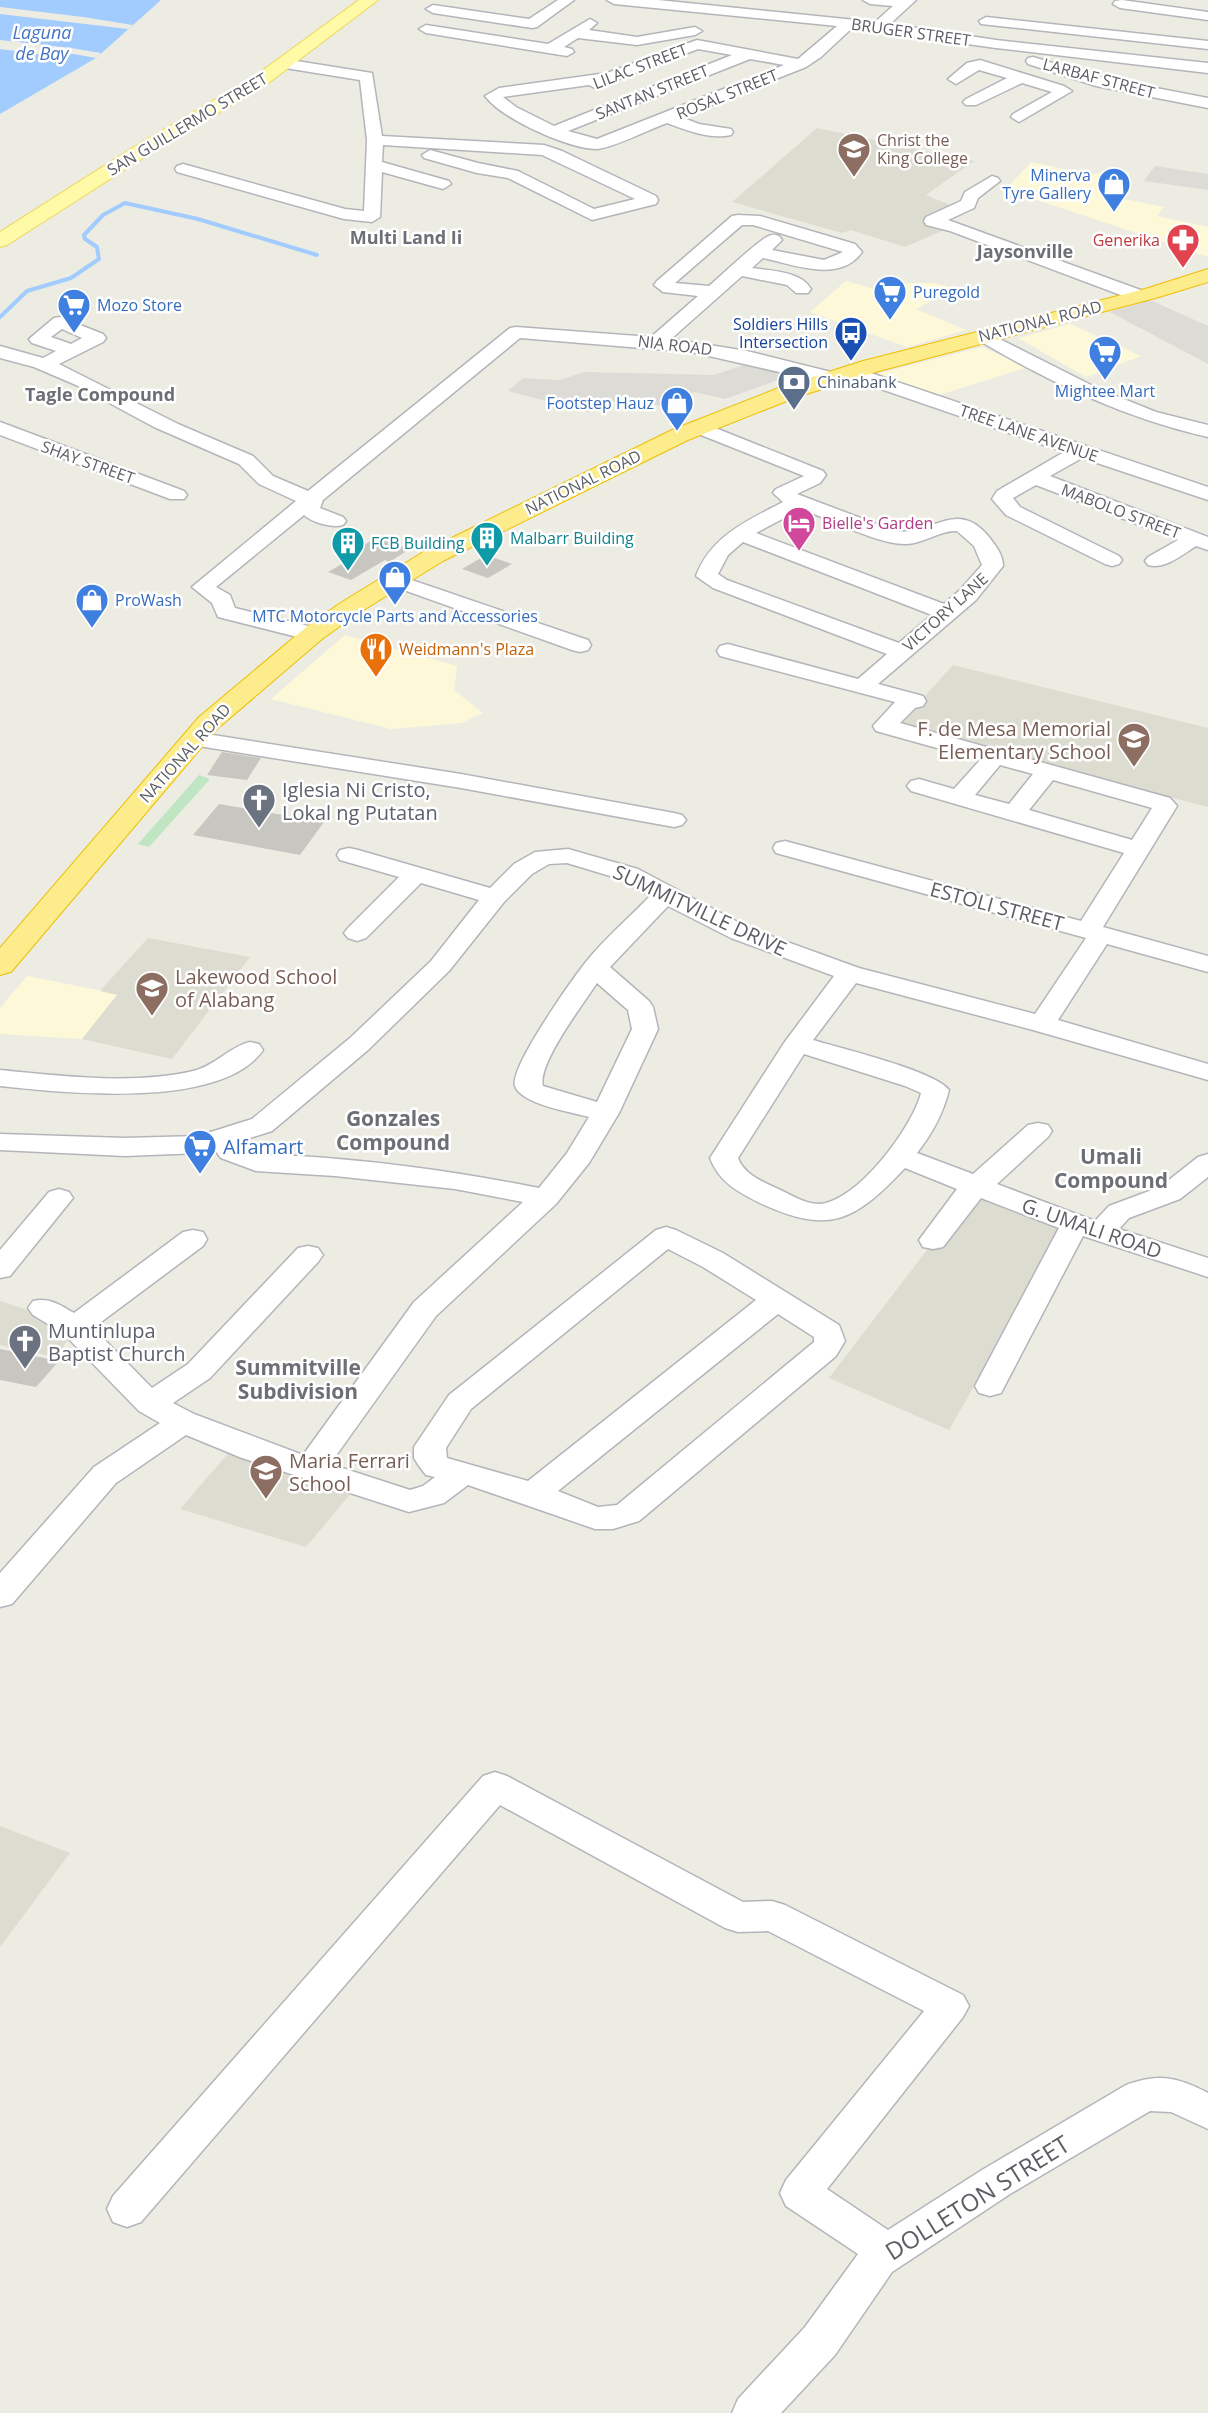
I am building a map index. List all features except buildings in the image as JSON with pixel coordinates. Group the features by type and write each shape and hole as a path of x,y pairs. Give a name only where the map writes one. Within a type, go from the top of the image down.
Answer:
{"highway":[{"name":"NATIONAL ROAD","path":"0,966 194,739 240,694 313,634 394,580 450,548 698,428 789,392 841,375 1140,296 1208,275"}],"main road":[{"name":"SAN GUILLERMO STREET","path":"0,241 284,64 370,0"}],"street":[{"path":"447,0 433,9 532,24 567,0"},
{"name":"BRUGER STREET","path":"614,0 736,13 880,24 996,44 1208,68"},
{"path":"870,0 907,2"},
{"path":"1161,0 1208,6"},
{"path":"880,24 907,2"},
{"path":"1120,4 1208,16"},
{"path":"533,6 554,9"},
{"path":"575,33 637,41 709,28 736,13"},
{"path":"550,50 596,20 604,18"},
{"path":"986,21 1204,45"},
{"path":"654,23 709,28"},
{"name":"ROSAL STREET","path":"554,130 594,145 669,118 801,64 816,54 849,23"},
{"path":"426,29 575,53"},
{"name":"LARBAF STREET","path":"996,44 996,48 1002,51 1096,81 1208,104"},
{"name":"LILAC STREET","path":"518,114 693,45 750,53 801,64"},
{"path":"1189,65 1204,45"},
{"name":"SANTAN STREET","path":"554,130 750,53"},
{"path":"1137,90 1155,62"},
{"path":"183,169 344,214 372,217 372,164 378,135 367,76 284,64"},
{"path":"956,79 975,65 1064,91 1019,117"},
{"path":"971,102 1018,76 1046,65"},
{"path":"554,130 501,105 494,96 504,92 613,76"},
{"path":"669,118 696,128 725,132"},
{"path":"378,135 520,135"},
{"path":"378,135 550,152 650,200 592,215 512,174 477,168 431,155 378,135"},
{"path":"431,155 514,160 537,164"},
{"path":"372,164 443,184"},
{"path":"992,182 971,196 968,204 932,221 956,227 1140,296"},
{"path":"601,197 622,208"},
{"path":"712,292 669,288 663,285 738,220 754,220 849,248 853,254 826,266 758,252"},
{"path":"655,343 785,231"},
{"path":"737,270 792,281 800,285 802,289"},
{"name":"NIA ROAD","path":"313,500 516,332 655,343 721,351 841,375"},
{"path":"984,336 1021,358 1138,413 1208,431"},
{"path":"0,352 21,358 56,358 94,386 158,422 246,460 251,468 264,479 313,500"},
{"name":"TREE LANE AVENUE","path":"841,375 1081,450 1208,494"},
{"name":"SHAY STREET","path":"0,428 177,495"},
{"path":"698,428 813,472 816,475 813,479 783,494 800,501"},
{"path":"1081,450 1004,495 1002,499 1007,507 1112,560"},
{"name":"MABOLO STREET","path":"1034,477 1201,541"},
{"path":"313,500 310,506 311,512 336,520"},
{"path":"313,500 203,587 222,600 226,612 313,634"},
{"path":"800,501 727,544 714,561 707,576 711,580 902,652"},
{"name":"VICTORY LANE","path":"800,501 896,537 916,537 951,525 958,525 969,529 994,560 993,566 969,595 862,687"},
{"path":"741,534 947,613"},
{"path":"1155,561 1201,541"},
{"path":"394,580 580,645"},
{"path":"728,651 912,700 884,726 1162,803 1165,806 1138,849 1095,932 1042,1024"},
{"path":"194,739 461,781 674,820"},
{"path":"959,798 992,761"},
{"path":"1014,814 1043,777"},
{"path":"919,786 1138,849"},
{"name":"ESTOLI STREET","path":"785,848 1207,962"},
{"path":"349,855 495,897"},
{"name":"SUMMITVILLE DRIVE","path":"0,1142 124,1148 200,1144 262,1125 359,1044 440,966 495,897 523,869 544,857 568,856 629,874 740,933 850,974 1042,1024 1208,1072"},
{"path":"357,933 416,874"},
{"path":"605,1113 533,1092 528,1085 528,1077 545,1040 595,967 665,895"},
{"path":"309,1469 425,1309 546,1198 579,1156 605,1113 645,1029 640,1007 595,967"},
{"path":"797,1043 915,1080 935,1090 934,1101 902,1157 848,1206 826,1212 806,1213 741,1182 728,1170 724,1158 797,1043 850,974"},
{"path":"0,1078 93,1083 167,1082 215,1073 232,1064 250,1050"},
{"path":"933,1240 962,1200 1038,1131"},
{"path":"220,1138 231,1152 256,1162 335,1167 454,1180 546,1198"},
{"name":"G. UMALI ROAD","path":"902,1157 1088,1228 1208,1268"},
{"path":"990,1386 1088,1228 1119,1212 1170,1193 1208,1163"},
{"path":"0,1269 59,1198"},
{"path":"666,1236 713,1260 828,1332 830,1341 825,1349 628,1513 613,1518 595,1518 533,1494 463,1472 436,1467 430,1458 430,1447 460,1401 666,1236"},
{"path":"75,1327 193,1239"},
{"path":"150,1404 199,1371 308,1256"},
{"path":"533,1494 776,1300"},
{"path":"43,1308 75,1327 150,1404 183,1422 253,1450 409,1501 433,1495 463,1472"},
{"path":"0,1595 105,1475 183,1422"},
{"path":"127,2209 495,1786 738,1917 772,1916 950,2006 800,2193 888,2252"},
{"name":"DOLLETON STREET","path":"753,2413 820,2341 878,2259 888,2252 996,2182 1140,2097 1155,2091 1175,2096 1208,2112"}],"shaded area":[{"name":"Christ the King College","path":"817,128 974,161 926,195 962,210 945,219 960,223 905,247 851,230 842,233 732,202"},
{"path":"1031,162 1090,175 1116,169 1130,173 1119,198 1164,207 1157,216 1208,227 1208,257 1007,188"},
{"path":"1155,166 1208,174 1208,190 1144,181"},
{"name":"Puregold","path":"846,281 882,291 901,283 933,283 956,288 916,309 966,330 907,347 810,312"},
{"path":"1150,300 1208,326 1208,364 1110,312"},
{"path":"1070,324 1141,356 1086,377 1018,338"},
{"path":"982,347 1028,367 939,395 877,374"},
{"path":"747,364 789,376 725,399 694,392 660,406 627,396 588,412 508,391 523,378 559,380 585,372 714,375"},
{"name":"Weidmann's Plaza","path":"345,635 457,666 454,690 483,713 461,723 391,729 271,699"},
{"name":"F. de Mesa Memorial Elementary School","path":"953,665 1208,728 1208,807 899,725"},
{"name":"Lakewood School of Alabang","path":"148,938 250,957 172,1059 82,1039 117,995 100,991"},
{"path":"27,976 118,994 82,1039 0,1034 0,1008"},
{"path":"972,1191 1066,1224 949,1430 829,1378"},
{"path":"0,1301 52,1318 71,1335 56,1357 0,1345"},
{"name":"Maria Ferrari School","path":"232,1449 352,1492 306,1547 180,1509"},
{"path":"0,1826 70,1853 0,1947"}],"green space":[{"path":"199,775 210,779 149,847 138,844"}],"water":[{"name":"Laguna de Bay","path":"0,0 161,0 96,58 0,114"}],"pier":[{"path":"0,7 133,25 128,29 0,14"},
{"path":"0,40 101,53 96,58 74,54 45,55 0,49"}],"waterway":[{"path":"0,317 27,291 71,278 99,259 97,247 85,239 84,235 103,215 125,203 198,219 317,255"}],"place":[{"name":"Christ the King College","path":"854,178"},
{"name":"Minerva Tyre Gallery","path":"1114,213"},
{"name":"Generika","path":"1183,269"},
{"name":"Puregold","path":"890,321"},
{"name":"Mozo Store","path":"74,334"},
{"name":"Soldiers Hills Intersection","path":"851,362"},
{"name":"Mightee Mart","path":"1105,381"},
{"name":"Chinabank","path":"794,411"},
{"name":"Footstep Hauz","path":"677,432"},
{"name":"Bielle's Garden","path":"799,552"},
{"name":"Malbarr Building","path":"487,567"},
{"name":"FCB Building","path":"348,572"},
{"name":"MTC Motorcycle Parts and Accessories","path":"395,606"},
{"name":"ProWash","path":"92,629"},
{"name":"Weidmann's Plaza","path":"376,678"},
{"name":"F. de Mesa Memorial Elementary School","path":"1134,768"},
{"name":"Iglesia Ni Cristo, Lokal ng Putatan","path":"259,829"},
{"name":"Lakewood School of Alabang","path":"152,1017"},
{"name":"Alfamart","path":"200,1175"},
{"name":"Muntinlupa Baptist Church","path":"25,1370"},
{"name":"Maria Ferrari School","path":"266,1500"}],"district":[{"name":"Multi Land Ii","path":"406,237"},
{"name":"Jaysonville","path":"1025,251"},
{"name":"Tagle Compound","path":"100,394"},
{"name":"Gonzales Compound","path":"393,1130"},
{"name":"Umali Compound","path":"1111,1168"},
{"name":"Summitville Subdivision","path":"298,1379"}]}
